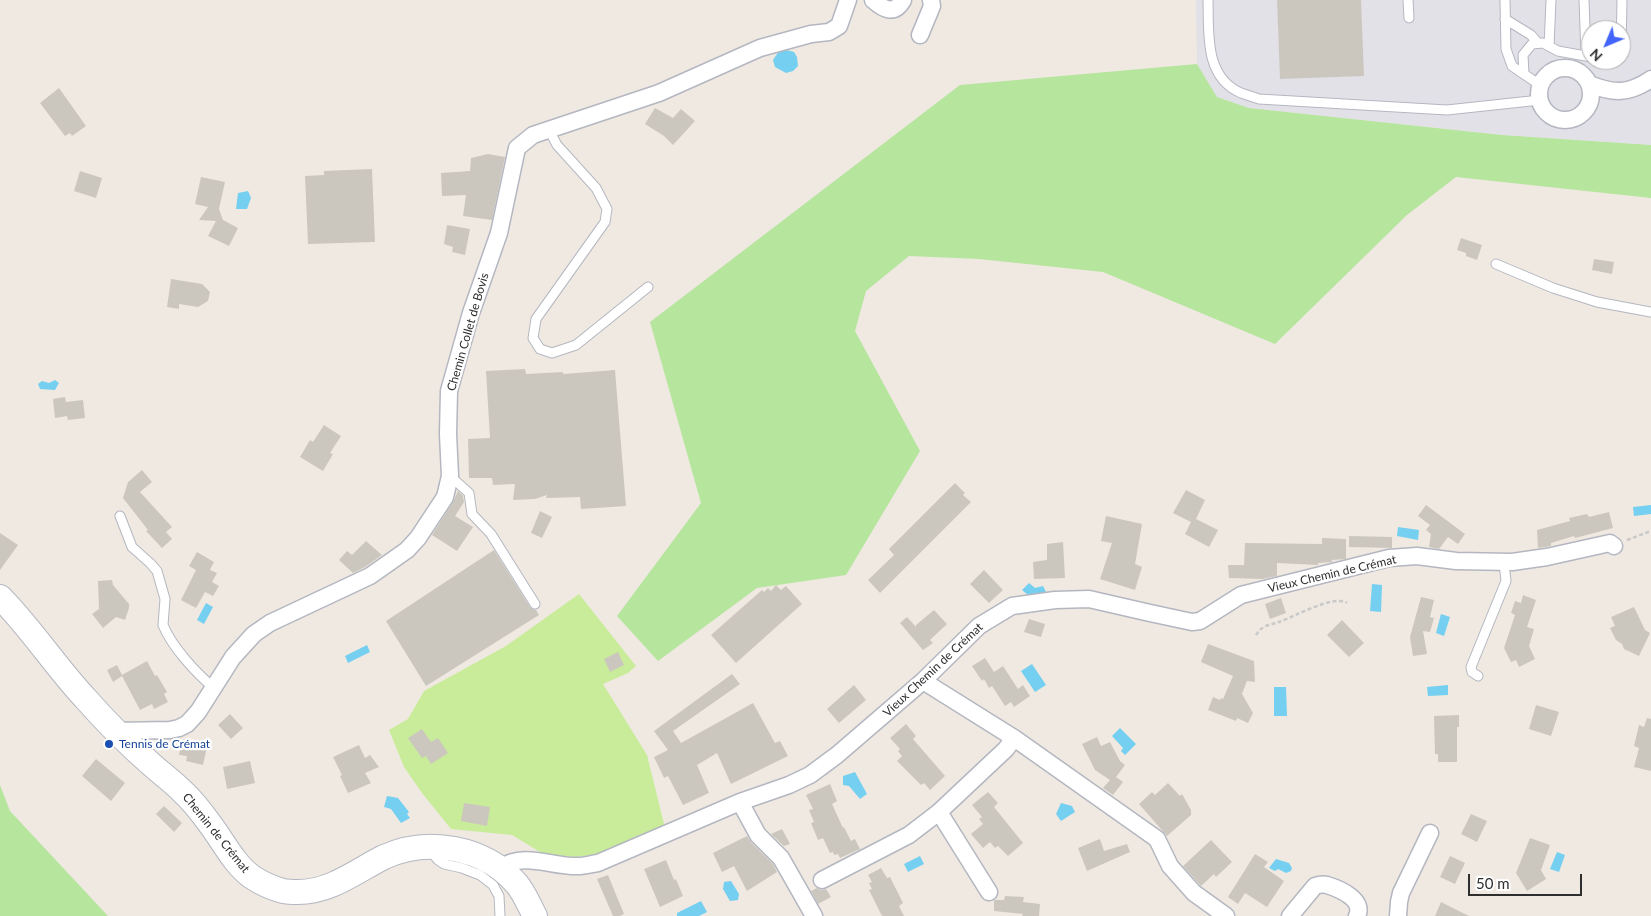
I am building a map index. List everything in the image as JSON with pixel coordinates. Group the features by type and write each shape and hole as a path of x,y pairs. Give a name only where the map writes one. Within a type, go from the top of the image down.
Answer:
{"street":[{"name":"Chemin Collet de Bovis","path":"116,731 179,728 192,719 245,642 261,629 370,576 407,550 418,538 445,497 450,476 448,434 449,391 471,313 499,233 517,148 533,135 659,93 760,48 811,34 829,32 839,26 848,0"},
{"path":"873,0 883,9 894,9 903,0"},
{"path":"920,35 932,6 932,0"},
{"path":"1589,105 1591,98 1590,84 1580,71 1564,67 1550,72 1544,78 1540,93 1543,108 1548,114 1563,120 1578,117 1589,105 1611,92 1640,87 1651,79"},
{"path":"1590,84 1611,92"},
{"name":"Vieux Chemin de Crémat","path":"500,868 507,864 532,859 577,866 598,863 740,802 789,785 810,775 837,756 923,681 979,626 1012,606 1055,600 1089,599 1192,622 1200,621 1241,595 1389,558 1417,556 1456,561 1504,562 1547,557 1610,543 1614,546"},
{"name":"Chemin de Crémat","path":"0,597 20,617 83,697 146,760 184,792 210,823 234,859 251,876 285,892 321,890 338,883 386,856 406,850 427,847 445,848 474,854 500,868 518,884 535,916"},
{"path":"923,681 1014,738 1157,839 1170,866 1194,893 1226,916"},
{"path":"822,880 910,836 939,812 1006,749 1014,738"},
{"path":"740,802 758,834 781,858 814,916"},
{"path":"939,812 989,892"},
{"path":"1398,916 1401,893 1430,833"},
{"path":"1290,916 1315,886 1326,885 1356,900 1358,916"}],"lane":[{"path":"1208,0 1210,53 1216,71 1226,83 1239,92 1259,98 1447,110 1540,93 1524,74 1512,66 1506,49 1505,0"},
{"path":"1408,0 1409,18"},
{"path":"1549,46 1551,0"},
{"path":"1584,0 1585,20"},
{"path":"1622,0 1622,20"},
{"path":"1505,19 1531,35 1538,43"},
{"path":"1524,74 1523,55 1532,44 1543,43 1558,51 1581,55"},
{"path":"549,130 557,145 596,188 607,209 605,222 536,319 533,338 540,349 552,353 576,345 648,287"},
{"path":"1496,264 1553,288 1597,302 1651,312"},
{"path":"450,476 469,493 472,514 491,534 535,604"},
{"path":"120,516 132,547 157,571 166,600 164,629 174,644 214,688"},
{"path":"1478,676 1472,672 1471,667 1506,582 1504,562"},
{"path":"427,847 444,864 462,868 480,876 492,885 498,896 500,916"}],"path":[{"path":"1614,546 1651,531"},
{"path":"1256,635 1264,627 1296,614 1340,600 1347,603"}],"shaded area":[{"path":"1196,0 1651,0 1651,145 1502,135 1249,108 1217,97 1197,64"}],"green space":[{"path":"1197,64 1217,97 1249,108 1502,135 1651,145 1651,198 1456,177 1407,215 1275,344 1103,272 979,259 909,256 866,291 855,331 920,451 846,575 757,588 658,661 617,616 701,503 650,322 960,85"},
{"path":"579,594 636,666 628,673 603,684 647,755 665,828 600,854 576,857 545,855 512,835 451,829 404,767 389,730 408,719 424,691 506,646"},
{"path":"0,785 10,811 108,916 0,916"}],"water":[{"path":"783,49 794,52 797,57 798,66 793,71 786,73 775,67 773,60 779,51"},
{"path":"248,191 251,198 247,209 236,209 238,193"},
{"path":"55,380 59,383 55,390 40,389 38,384 42,381 49,383"},
{"path":"1651,505 1651,514 1634,516 1633,507"},
{"path":"1398,527 1419,530 1418,540 1397,536"},
{"path":"1029,583 1035,588 1043,586 1046,592 1028,595 1022,590"},
{"path":"1372,584 1382,585 1381,612 1370,611"},
{"path":"206,603 213,607 204,624 197,620"},
{"path":"1441,614 1450,617 1444,636 1436,633"},
{"path":"367,645 370,652 348,663 345,656"},
{"path":"1032,664 1046,685 1035,692 1021,671"},
{"path":"1448,685 1448,695 1428,696 1427,687"},
{"path":"1274,687 1286,687 1287,716 1274,716"},
{"path":"1120,728 1136,744 1125,755 1121,751 1123,748 1112,736"},
{"path":"855,772 867,794 860,799 849,786 843,785 843,776"},
{"path":"387,796 398,798 409,812 407,814 410,818 401,823 391,809 384,807"},
{"path":"1061,803 1072,806 1075,812 1061,821 1056,814"},
{"path":"1557,852 1565,855 1559,872 1550,869"},
{"path":"920,856 924,864 908,872 904,864"},
{"path":"1276,859 1289,863 1292,868 1291,871 1286,873 1278,869 1275,871 1269,868"},
{"path":"731,881 739,894 738,900 730,901 723,889 724,882"},
{"path":"701,901 707,912 699,916 677,916 677,913"}],"building":[{"path":"1277,0 1361,0 1364,76 1280,79"},
{"path":"59,88 86,126 72,136 70,133 65,136 40,103"},
{"path":"655,108 673,118 681,109 695,121 673,145 664,136 645,124"},
{"path":"488,154 505,157 492,220 463,216 466,195 442,196 441,173 470,171 471,158"},
{"path":"372,169 375,242 308,244 305,176 324,175 324,171"},
{"path":"80,171 102,178 96,198 74,191"},
{"path":"201,177 225,182 219,209 223,220 238,228 229,246 208,236 216,221 199,220 208,207 195,204"},
{"path":"447,225 470,229 465,255 452,252 453,247 444,244"},
{"path":"1461,238 1482,245 1477,260 1457,250"},
{"path":"1594,259 1614,262 1612,274 1592,270"},
{"path":"171,279 202,284 210,292 208,301 198,307 179,304 179,309 167,307"},
{"path":"525,369 526,374 563,372 563,374 615,370 626,506 581,509 580,497 546,498 547,495 535,499 513,500 515,484 493,485 492,478 469,478 468,439 490,438 486,371"},
{"path":"65,397 66,402 83,400 85,418 68,420 67,416 55,418 53,399"},
{"path":"324,425 341,436 330,453 333,454 323,471 300,457 310,440 313,442"},
{"path":"142,470 152,482 140,492 172,527 166,532 172,539 162,548 146,531 148,530 123,498 128,482"},
{"path":"955,483 965,493 963,495 971,502 880,593 868,580 894,555 889,549"},
{"path":"1186,490 1205,500 1196,519 1218,530 1209,547 1185,534 1191,522 1173,513"},
{"path":"458,491 463,496 464,502 455,516 473,527 457,551 432,535"},
{"path":"1426,505 1465,534 1458,544 1448,537 1439,549 1429,547 1431,534 1426,530 1430,525 1418,516"},
{"path":"540,511 552,517 542,538 531,533"},
{"path":"1609,512 1613,528 1575,538 1574,536 1551,543 1551,546 1538,548 1537,530 1570,521 1569,518 1587,514 1589,517"},
{"path":"1106,516 1142,524 1135,564 1142,567 1135,590 1100,579 1112,543 1101,541"},
{"path":"0,533 18,545 0,570"},
{"path":"1349,536 1392,537 1392,548 1349,547"},
{"path":"1322,538 1346,539 1346,559 1318,563 1318,565 1277,563 1277,576 1262,579 1229,578 1228,565 1244,565 1245,543 1322,544"},
{"path":"366,541 382,555 353,573 339,560 347,551 352,555"},
{"path":"1063,542 1065,578 1034,579 1033,562 1047,560 1047,544"},
{"path":"494,550 530,607 536,610 539,615 426,686 386,621"},
{"path":"197,552 214,562 210,570 217,573 212,582 219,586 213,596 205,592 196,608 181,600 196,570 189,566"},
{"path":"984,570 1003,590 989,603 970,584"},
{"path":"112,580 113,585 129,604 129,608 125,620 116,617 103,628 92,614 99,609 98,581"},
{"path":"776,585 781,590 786,586 802,604 736,663 711,635 762,590 764,592 768,588 771,591"},
{"path":"1523,595 1536,600 1527,627 1534,629 1529,646 1535,659 1519,667 1516,660 1511,662 1504,648 1515,615 1511,613 1515,601 1521,603"},
{"path":"1421,597 1434,600 1430,617 1434,618 1430,632 1423,631 1427,654 1413,656 1410,637"},
{"path":"1281,598 1286,613 1270,619 1265,604"},
{"path":"1634,607 1645,630 1650,633 1639,656 1624,649 1622,644 1616,640 1610,628 1615,626 1611,617"},
{"path":"934,610 947,624 930,640 933,643 923,650 900,623 907,617 916,627"},
{"path":"1029,619 1045,624 1041,637 1024,632"},
{"path":"1342,620 1364,643 1349,657 1327,635"},
{"path":"1208,644 1254,661 1255,682 1247,681 1242,694 1253,713 1248,723 1237,718 1236,721 1208,710 1213,697 1220,700 1221,698 1223,699 1233,676 1201,662"},
{"path":"618,652 624,665 610,672 604,659"},
{"path":"985,658 994,672 1003,666 1018,689 1023,685 1030,696 1014,707 1011,702 1005,706 992,686 989,688 984,679 982,681 972,666"},
{"path":"147,661 167,692 164,694 168,702 154,709 152,704 140,710 122,676 113,682 107,670 117,665 122,675"},
{"path":"732,674 740,684 673,731 681,743 753,703 775,743 780,741 788,756 731,784 717,753 697,765 709,793 683,805 668,776 664,778 654,757 668,750 654,731"},
{"path":"854,685 866,700 839,723 827,709"},
{"path":"1536,705 1559,712 1551,736 1529,729"},
{"path":"230,714 243,728 231,739 218,725"},
{"path":"1459,715 1457,762 1438,762 1438,754 1435,754 1434,716"},
{"path":"1647,718 1651,719 1651,771 1634,767 1639,748 1634,746 1639,725 1644,727"},
{"path":"906,724 916,736 913,739 945,776 930,790 924,783 921,785 897,761 902,756 898,751 900,749 890,738"},
{"path":"422,729 431,742 438,738 448,753 431,764 426,756 422,758 408,738"},
{"path":"1097,737 1101,746 1110,742 1120,761 1125,765 1116,777 1123,782 1113,795 1103,788 1110,780 1095,770 1082,744"},
{"path":"182,741 207,747 203,765 186,761 187,756 179,755"},
{"path":"359,745 365,758 370,755 379,767 365,773 371,783 348,793 333,757"},
{"path":"96,759 125,783 111,801 82,776"},
{"path":"250,761 255,783 227,789 223,767"},
{"path":"1168,783 1180,796 1182,794 1191,810 1191,815 1167,836 1139,804 1152,792 1155,795"},
{"path":"830,784 837,801 832,804 843,828 851,841 855,839 860,849 840,858 838,854 830,853 823,838 818,840 811,823 814,822 809,810 813,809 806,795"},
{"path":"988,792 998,803 994,807 1023,843 1008,856 998,846 995,848 990,842 983,848 971,834 983,824 979,819 982,817 972,805"},
{"path":"464,803 490,807 487,826 461,821"},
{"path":"164,806 182,823 174,832 156,814"},
{"path":"1471,814 1487,821 1477,842 1461,834"},
{"path":"782,829 790,844 784,846 771,834"},
{"path":"747,836 773,864 777,872 747,891 734,866 722,872 713,853"},
{"path":"1530,838 1550,845 1541,870 1546,879 1527,891 1516,873"},
{"path":"1100,839 1104,851 1127,844 1130,852 1087,871 1078,848"},
{"path":"1211,840 1232,862 1216,877 1214,874 1201,886 1183,866"},
{"path":"1255,854 1268,862 1264,867 1284,881 1267,907 1245,893 1238,904 1228,897"},
{"path":"1450,856 1465,863 1455,884 1440,877"},
{"path":"666,860 683,896 660,907 644,869"},
{"path":"881,868 887,878 890,877 903,903 899,906 904,916 882,916 869,890 872,889 869,883 872,882 868,875"},
{"path":"608,875 624,914 620,916 613,916 597,879"},
{"path":"817,888 821,890 826,889 831,897 818,904 811,891"},
{"path":"1005,896 1024,897 1023,902 1040,904 1039,916 1022,916 1023,914 994,911 994,900 1004,900"},
{"path":"1441,902 1469,916 1435,916"}],"place":[{"name":"Tennis de Crémat","path":"109,744"}]}
